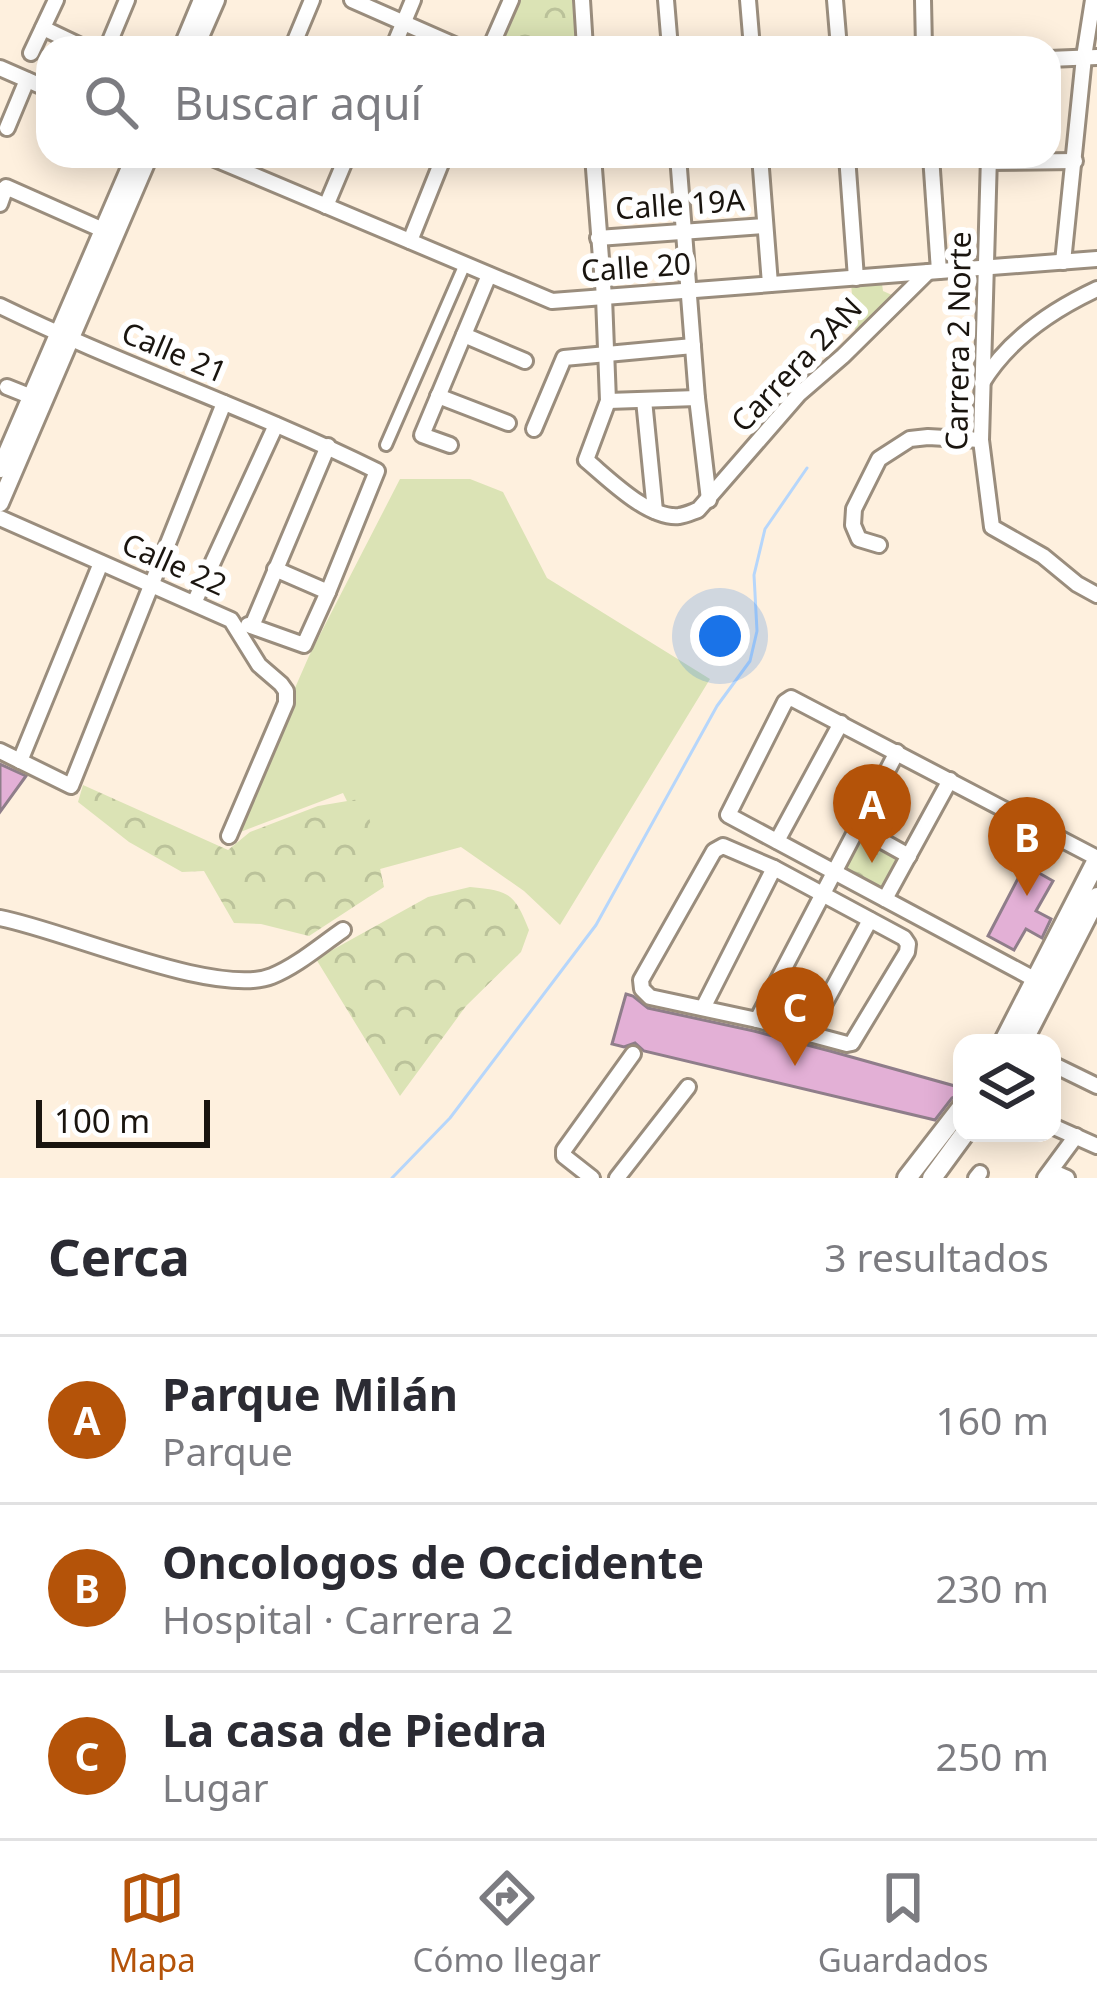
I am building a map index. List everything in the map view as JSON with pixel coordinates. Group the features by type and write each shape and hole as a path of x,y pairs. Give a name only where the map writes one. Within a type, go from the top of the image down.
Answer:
{"main road":[{"path":"1009,1034 1097,859"},
{"path":"1027,1034 1097,897"},
{"path":"907,1178 953,1119"},
{"path":"932,1178 958,1142"}],"street":[{"path":"39,36 56,0"},
{"path":"111,36 127,0"},
{"path":"187,36 202,0"},
{"path":"200,36 216,0"},
{"path":"297,36 312,0"},
{"path":"352,0 433,36"},
{"path":"398,36 413,0"},
{"path":"495,36 511,0"},
{"path":"582,0 584,36"},
{"path":"666,0 669,36"},
{"path":"748,0 751,36"},
{"path":"836,0 838,36"},
{"path":"923,0 924,36"},
{"path":"1063,262 1093,0"},
{"path":"43,28 60,36"},
{"path":"31,53 36,43"},
{"path":"0,68 36,83"},
{"path":"7,128 27,80"},
{"path":"1061,161 1075,161"},
{"path":"0,503 130,168"},
{"path":"1,463 143,168"},
{"name":"Calle 20","path":"252,168 326,206 552,301 1097,259"},
{"path":"326,206 342,168"},
{"path":"410,241 439,168"},
{"path":"594,168 608,401 586,460 655,512 677,516 698,510 709,500 679,168"},
{"path":"761,168 770,284"},
{"path":"848,168 856,278"},
{"path":"931,168 934,272"},
{"name":"Carrera 2 Norte","path":"990,168 981,440 992,527 1097,595"},
{"path":"0,204 7,187 103,230"},
{"name":"Calle 19A","path":"598,238 766,226"},
{"path":"386,445 464,264"},
{"name":"Carrera 2AN","path":"709,500 799,394 934,272"},
{"path":"450,445 422,435 489,275"},
{"path":"981,384 998,360 1036,324 1097,289"},
{"name":"Calle 21","path":"0,306 377,470 328,592"},
{"path":"464,335 525,361"},
{"path":"534,429 564,358 693,346"},
{"path":"7,387 32,397"},
{"path":"438,396 508,423"},
{"path":"608,401 697,398"},
{"path":"644,400 655,512"},
{"path":"0,751 71,786 224,404"},
{"path":"194,603 276,425"},
{"path":"879,544 859,539 854,526 854,509 879,459 910,439 981,440"},
{"path":"252,626 328,446"},
{"name":"Calle 22","path":"0,518 231,620 259,665 281,684 286,696 278,723 230,836"},
{"path":"20,761 101,563"},
{"path":"231,620 304,645 328,592 275,569"},
{"path":"1036,980 728,815 791,698 1097,859"},
{"path":"777,841 841,723"},
{"path":"757,1019 897,752"},
{"path":"885,899 950,780"},
{"path":"857,827 909,856"},
{"path":"722,846 774,868 908,944 852,1043 650,997 642,989 641,980 714,851 722,846"},
{"path":"703,1008 774,868"},
{"path":"0,918 156,964 232,980 268,978 343,930"},
{"path":"808,1034 870,920"},
{"path":"592,1178 564,1156 564,1150 633,1054"},
{"path":"1061,1068 1097,1086"},
{"path":"616,1178 688,1087"},
{"path":"1061,1130 1097,1146"},
{"path":"1067,1178 1048,1174 1076,1136"}],"green space":[{"path":"513,0 576,0 579,36 505,36 513,19 507,13"},
{"path":"885,279 883,291 892,295 855,331 851,283"},
{"path":"400,479 470,479 503,492 547,578 710,679 560,925 524,891 461,847 380,869 343,793 230,836 309,656"},
{"path":"83,785 228,850 250,832 318,806 365,798 384,887 309,936 261,924 234,923 204,871 182,872 129,842 78,802"},
{"path":"860,829 906,854 883,893 841,868"},
{"path":"470,887 508,896 529,930 521,952 466,1006 400,1096 316,959 428,897"}],"building":[{"path":"0,764 26,776 0,812"},
{"path":"1025,865 1053,881 1036,911 1051,919 1042,938 1026,929 1014,950 988,936"},
{"path":"626,994 648,1008 754,1031 953,1085 953,1098 935,1120 644,1051 635,1043 612,1044"}],"waterway":[{"path":"392,1178 450,1118 596,925 717,706 750,661 757,631 754,575 765,529 807,468"}],"place":[{"name":"Parque Milán","path":"872,863"},
{"name":"Oncologos de Occidente","path":"1027,896"},
{"name":"La casa de Piedra","path":"795,1066"}]}
